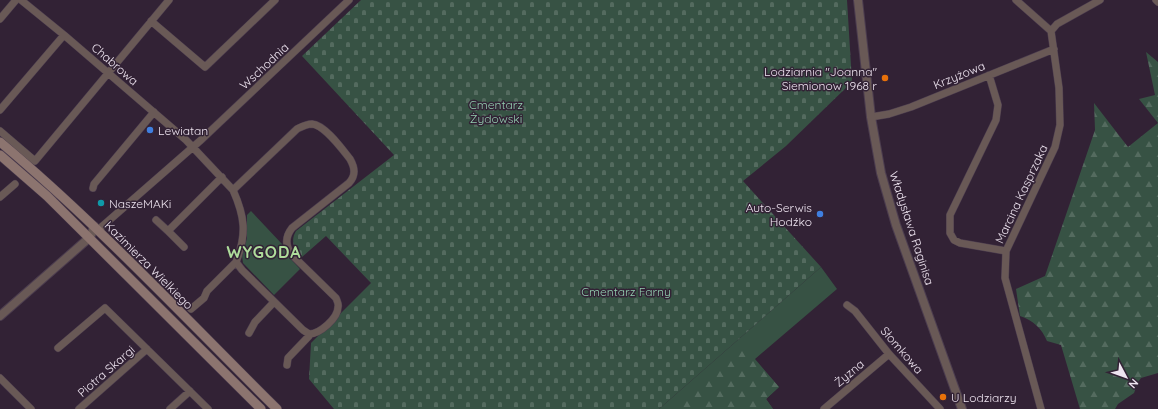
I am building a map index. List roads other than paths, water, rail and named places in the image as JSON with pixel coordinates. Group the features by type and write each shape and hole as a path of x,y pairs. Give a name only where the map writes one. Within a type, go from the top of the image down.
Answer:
{"main road":[{"name":"Kazimierza Wielkiego","path":"0,142 31,168 96,228 278,409"},
{"name":"Kazimierza Wielkiego","path":"0,155 47,196 261,409"},
{"path":"145,293 154,285"}],"street":[{"path":"0,19 16,0"},
{"name":"Chabrowa","path":"21,0 154,112 193,147 233,190 242,210 244,223 244,236 236,262"},
{"path":"0,131 35,161 169,0"},
{"path":"151,21 205,67 275,0"},
{"name":"Wschodnia","path":"96,228 193,147 349,0"},
{"name":"Władysława Raginisa","path":"858,0 871,117 881,173 896,225 962,409"},
{"path":"1016,0 1051,32 1057,24 1100,0"},
{"name":"Marcina Kasprzaka","path":"1041,409 1005,278 1006,250 1055,147 1060,125 1060,107 1051,32"},
{"path":"0,110 64,35"},
{"name":"Krzyżowa","path":"871,117 889,114 911,107 1054,49"},
{"path":"990,75 998,105 996,120 950,215 950,233 954,240 960,243 1006,250"},
{"path":"93,188 94,184 154,112"},
{"path":"191,309 204,298 208,291 236,262 274,302 309,334 315,333 325,326 337,313 339,307 336,298 290,251 287,244 287,236 292,228 349,183 354,176 353,164 325,130 318,125 307,124 297,129 233,190"},
{"path":"168,231 222,178"},
{"path":"0,197 15,184"},
{"path":"156,220 184,247"},
{"path":"0,316 89,238 96,228"},
{"path":"249,333 254,322 274,302"},
{"name":"Słomkowa","path":"847,305 855,311 889,354 940,409"},
{"path":"58,348 105,308 208,409"},
{"path":"287,365 288,358 309,336 309,334"},
{"name":"Piotra Skargi","path":"79,409 147,349"},
{"name":"Żyzna","path":"824,409 889,354"},
{"path":"0,378 30,409"},
{"path":"170,409 190,391"}],"place":[{"name":"Lodziarnia \"Joanna\" Siemionow 1968 r","path":"885,78"},
{"name":"Lewiatan","path":"150,130"},
{"name":"NaszeMAKi","path":"101,203"},
{"name":"Auto-Serwis Hodźko","path":"820,214"},
{"name":"U Lodziarzy","path":"943,397"}],"district":[{"name":"WYGODA","path":"264,252"}],"park label":[{"name":"Cmentarz Żydowski","path":"496,111"},
{"name":"Cmentarz Farny","path":"626,291"}]}
